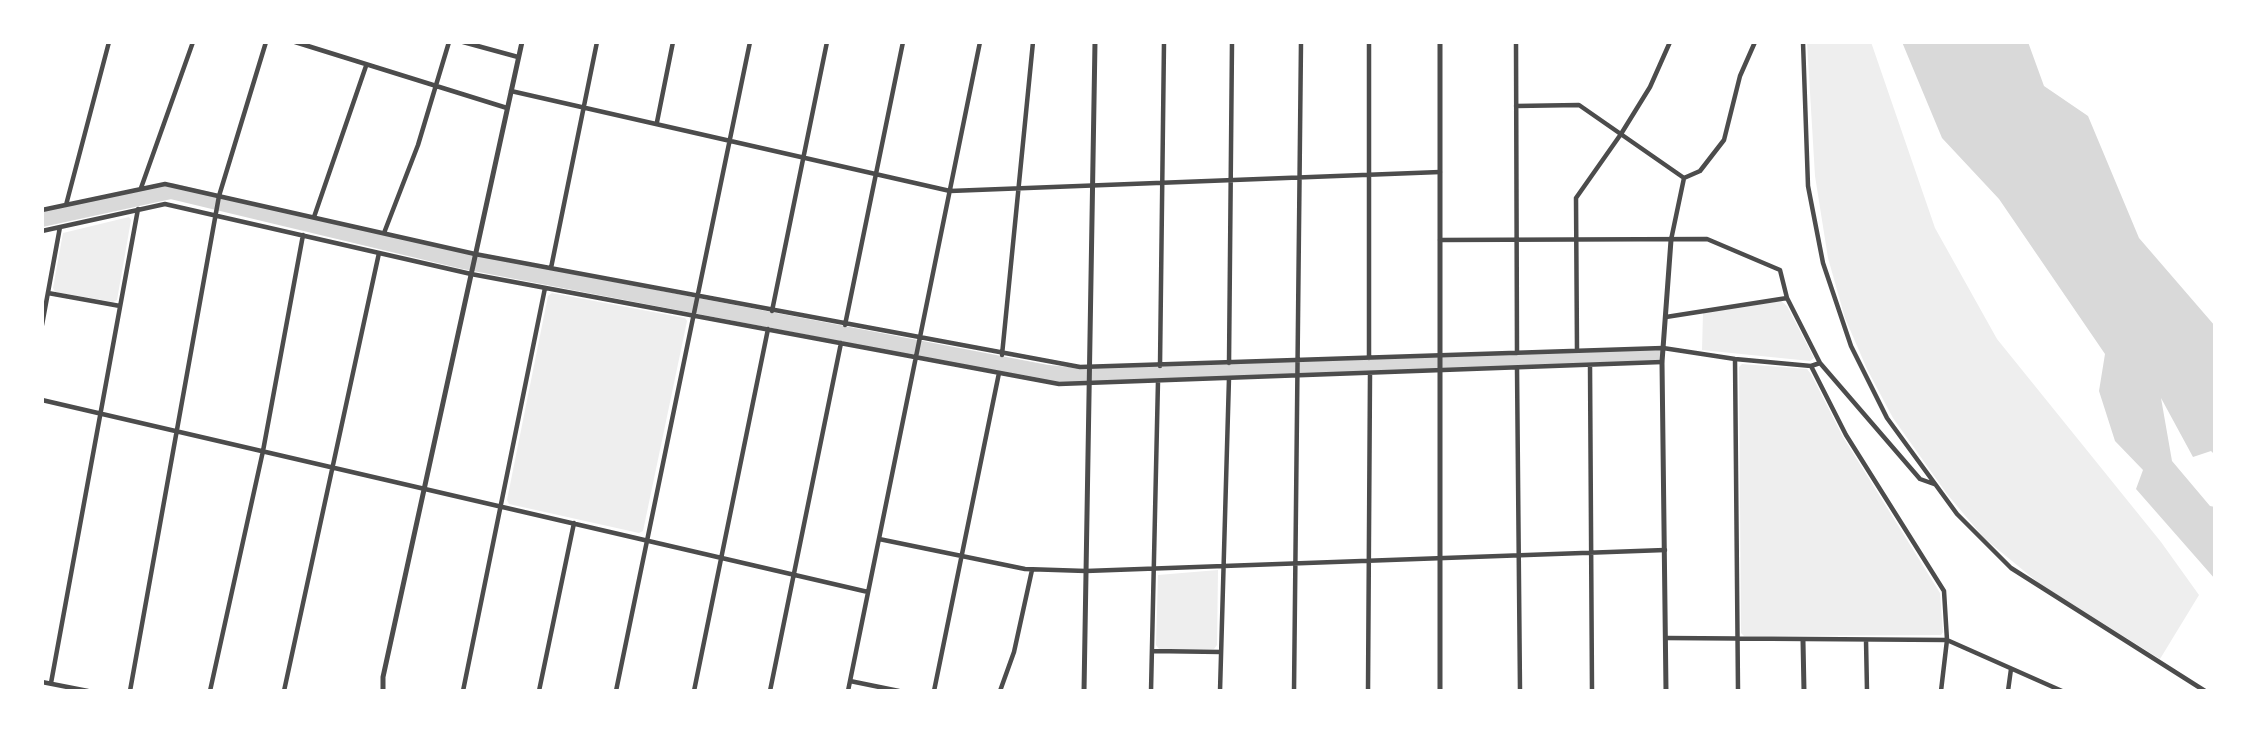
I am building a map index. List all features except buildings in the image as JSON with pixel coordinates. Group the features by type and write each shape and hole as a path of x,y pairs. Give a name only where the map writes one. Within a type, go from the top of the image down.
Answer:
{"street":[{"path":"66,205 109,42"},
{"path":"141,189 193,42"},
{"path":"130,691 215,215 266,42"},
{"path":"295,42 435,88 507,108"},
{"path":"384,234 449,42"},
{"path":"463,42 518,57"},
{"path":"383,691 424,489 522,42"},
{"path":"551,268 597,42"},
{"path":"657,122 673,42"},
{"path":"616,691 750,42"},
{"path":"772,311 827,42"},
{"path":"845,325 903,42"},
{"path":"848,691 980,42"},
{"path":"1002,355 1033,42"},
{"path":"1084,691 1095,42"},
{"path":"1160,366 1164,42"},
{"path":"1229,363 1233,42"},
{"path":"1294,691 1301,42"},
{"path":"1369,42 1369,358"},
{"path":"1440,42 1440,691"},
{"path":"1516,42 1517,353"},
{"path":"1577,351 1576,198 1650,87 1670,42"},
{"path":"1684,178 1700,171 1724,140 1740,76 1755,42"},
{"path":"1802,42 1808,186 1832,293 1874,396 1907,450 1979,540 2011,568 2205,691"},
{"path":"314,218 366,66"},
{"path":"510,91 657,122 950,191 1440,173"},
{"path":"1516,106 1579,105 1684,178"},
{"path":"1666,691 1662,362 1671,240 1684,178"},
{"path":"42,210 165,184 475,254 1002,355 1090,368 1663,348 1735,359 1811,366 1820,363"},
{"path":"42,230 166,204 471,274 1059,384 1662,362"},
{"path":"51,684 138,209"},
{"path":"42,324 60,227"},
{"path":"210,691 263,450 303,235"},
{"path":"1440,240 1707,239 1783,274 1787,298 1820,363 1920,479 1934,484"},
{"path":"284,691 379,253"},
{"path":"463,691 545,288"},
{"path":"48,293 120,306"},
{"path":"1666,317 1787,298"},
{"path":"694,691 768,329"},
{"path":"770,691 841,343"},
{"path":"1735,359 1738,691"},
{"path":"1590,365 1592,691"},
{"path":"1811,366 1846,435 1944,591 1947,640 1941,691"},
{"path":"1517,368 1520,691"},
{"path":"934,691 999,373"},
{"path":"1368,691 1370,374"},
{"path":"1220,691 1229,378"},
{"path":"1151,691 1158,381"},
{"path":"42,400 868,592"},
{"path":"539,691 574,523"},
{"path":"879,539 1032,570 1086,571 1665,550"},
{"path":"1000,691 1014,652 1032,570"},
{"path":"1666,638 1738,641 1947,640 2062,691"},
{"path":"1866,640 1867,691"},
{"path":"1803,641 1804,691"},
{"path":"1152,651 1221,652"},
{"path":"2008,691 2011,669"},
{"path":"850,681 899,691"},
{"path":"42,682 88,691"}],"shaded area":[{"path":"1807,42 1871,42 1935,228 1997,339 2161,542 2199,595 2160,659 2040,584 1984,538 1947,494 1893,418 1867,369 1845,318 1828,258 1815,176"},
{"path":"1902,42 2028,42 2044,86 2088,116 2139,238 2215,326 2215,455 2211,451 2193,457 2161,398 2172,461 2210,506 2215,507 2215,579 2136,489 2143,470 2115,441 2099,391 2105,354 1999,199 1942,138"},
{"path":"129,217 131,220 117,300 113,302 55,292 53,288 63,233"},
{"path":"552,293 685,318 687,321 643,531 639,533 509,504 507,500 548,296"},
{"path":"1781,301 1787,306 1814,358 1810,361 1702,350 1703,313"},
{"path":"1742,364 1807,369 1811,374 1843,437 1940,593 1941,635 1744,636 1741,633 1739,367"},
{"path":"1218,570 1217,645 1214,649 1159,649 1156,645 1158,575"}],"waterway":[{"path":"42,219 171,191 463,261 1048,373 1078,376 1655,355"}]}
